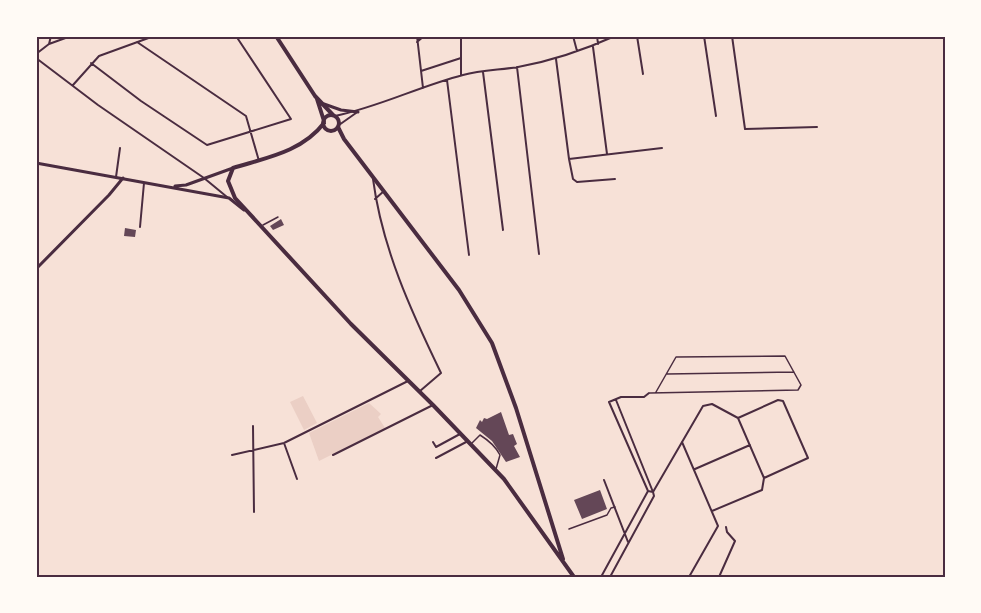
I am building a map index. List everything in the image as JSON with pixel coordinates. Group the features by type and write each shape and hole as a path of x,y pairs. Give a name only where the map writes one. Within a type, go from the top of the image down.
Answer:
{"main road":[{"path":"276,36 315,96 339,120 338,126 344,139 459,290 492,343 516,408 564,562"},
{"path":"315,96 325,128 334,130 338,126"},
{"path":"334,116 326,117 316,133 285,153 233,168 229,175 230,189 244,210 351,324 462,433 495,470 574,577"},
{"path":"542,532 549,531 552,524"}],"street":[{"path":"49,44 51,36"},
{"path":"71,36 49,44 36,56 98,105 204,178 244,210"},
{"path":"73,85 99,56 154,36"},
{"path":"91,63 117,84 204,144 213,144 291,118 236,36"},
{"path":"417,36 423,88"},
{"path":"417,42 424,36"},
{"path":"461,36 461,75"},
{"path":"573,36 578,51"},
{"path":"597,36 598,44"},
{"path":"637,36 643,74"},
{"path":"704,36 716,117"},
{"path":"732,36 745,129 817,127"},
{"path":"334,116 358,112 461,75 517,67 556,58 612,37"},
{"path":"137,42 246,116 259,161"},
{"path":"593,46 607,154"},
{"path":"421,71 461,58"},
{"path":"556,58 573,178 577,182 615,178"},
{"path":"517,67 539,254"},
{"path":"483,72 503,230"},
{"path":"447,80 468,255"},
{"path":"322,103 340,110 358,112"},
{"path":"338,126 358,112"},
{"path":"116,177 120,148"},
{"path":"569,159 662,148"},
{"path":"36,163 229,198"},
{"path":"171,186 186,185 233,168"},
{"path":"372,176 375,199 389,250 413,315 441,373 420,391"},
{"path":"36,268 123,178"},
{"path":"140,227 144,182"},
{"path":"375,199 384,191"},
{"path":"232,455 284,443 409,380"},
{"path":"648,491 609,402 621,397 644,397 649,393"},
{"path":"610,577 654,496 614,400"},
{"path":"738,418 778,400 783,401 808,458 764,478"},
{"path":"653,492 703,406 712,404 738,418 764,478 762,490 712,511"},
{"path":"333,455 434,405"},
{"path":"253,426 254,512"},
{"path":"433,442 436,447 462,433"},
{"path":"436,458 470,442"},
{"path":"682,442 718,526 689,577"},
{"path":"284,443 297,479"},
{"path":"694,469 750,445"},
{"path":"604,480 628,542"},
{"path":"648,491 653,492"},
{"path":"601,577 624,531 648,491"},
{"path":"719,577 735,541 727,532 726,527"}],"lane":[{"path":"260,226 278,217"},
{"path":"649,393 798,390 801,385 785,356 676,357 656,392"},
{"path":"666,374 794,372"},
{"path":"470,442 480,435 488,440 500,455 495,470"},
{"path":"569,530 607,514 610,508 615,507"}],"shaded area":[{"path":"303,396 317,423 304,430 290,402"},
{"path":"369,403 381,414 378,417 385,428 319,461 309,433"}],"building":[{"path":"281,219 284,225 273,230 270,226"},
{"path":"125,228 136,230 135,237 124,236"},
{"path":"501,412 509,435 513,434 517,444 514,446 520,457 506,462 492,441 476,428 480,420 482,422 484,418 487,419"},
{"path":"600,490 607,509 582,519 574,500"}]}
